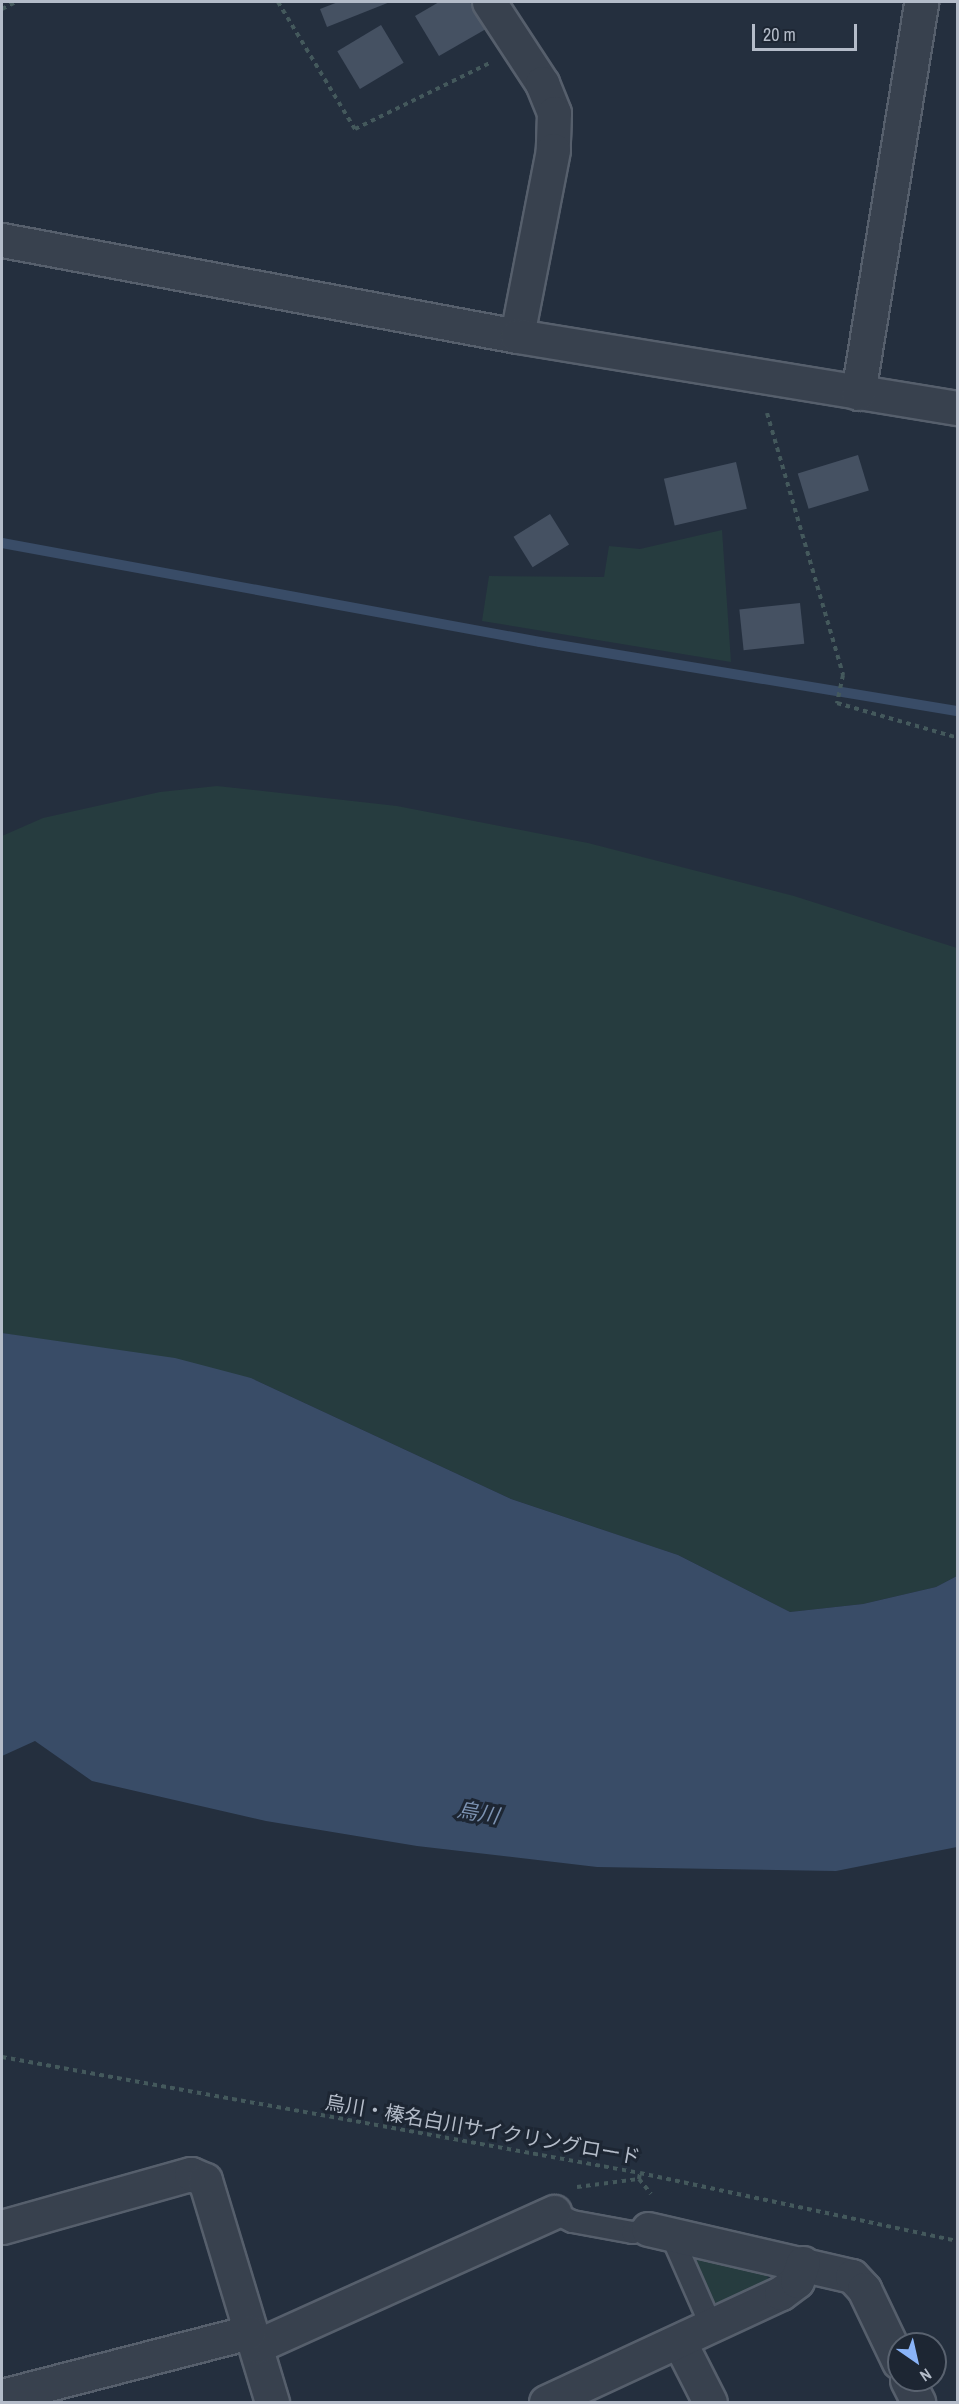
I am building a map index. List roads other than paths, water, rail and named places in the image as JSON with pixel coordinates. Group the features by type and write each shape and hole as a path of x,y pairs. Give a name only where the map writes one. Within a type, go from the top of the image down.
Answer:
{"street":[{"path":"489,2 542,83 554,113 553,150 517,336"},
{"path":"858,393 921,2"},
{"path":"2,240 517,336 957,408"},
{"path":"2,2227 191,2174 205,2180 272,2403"},
{"path":"2,2396 253,2339 554,2212"},
{"path":"659,2232 852,2276 864,2289 887,2337"},
{"path":"546,2403 781,2293 797,2281 803,2264"},
{"path":"679,2341 711,2403"}],"lane":[{"path":"554,2212 572,2220 632,2232 659,2232 711,2325"}],"water":[{"name":"烏川","path":"2,1333 175,1358 251,1378 511,1499 678,1555 790,1612 863,1604 936,1587 957,1576 957,1847 836,1871 597,1867 417,1846 266,1821 92,1781 35,1741 2,1756"}],"waterway":[{"path":"2,543 540,642 958,711"}]}
